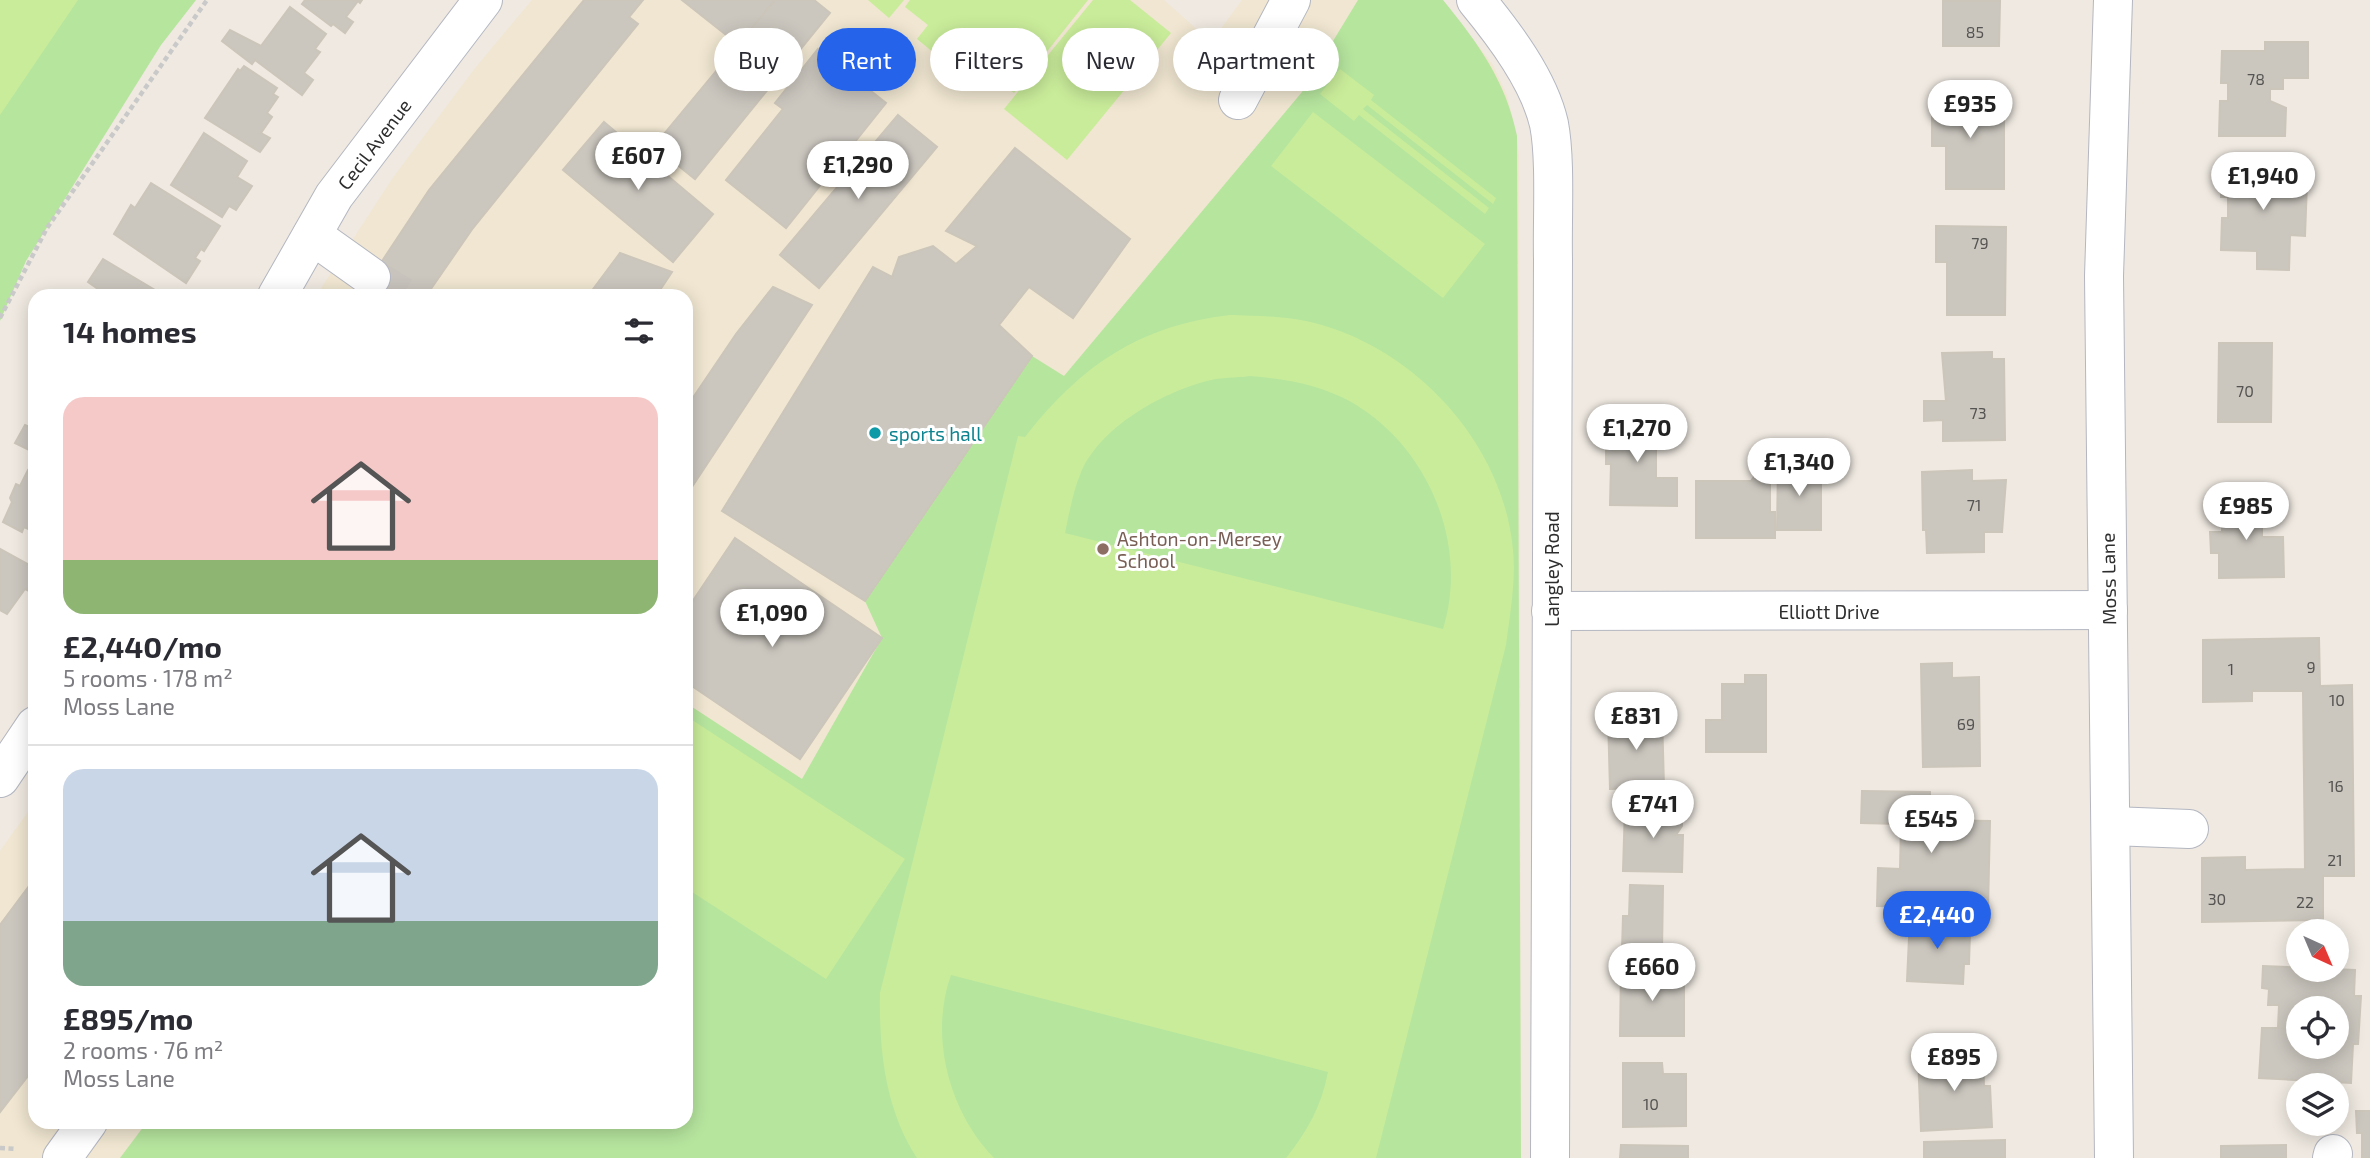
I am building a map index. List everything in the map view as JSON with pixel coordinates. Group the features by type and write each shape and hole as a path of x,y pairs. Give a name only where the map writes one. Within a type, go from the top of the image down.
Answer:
{"street":[{"name":"Cecil Avenue","path":"281,289 334,196 483,0"},
{"path":"1238,100 1291,0"},
{"name":"Langley Road","path":"1476,0 1502,32 1528,74 1548,124 1553,259 1550,1158"},
{"name":"Moss Lane","path":"2113,0 2104,276 2114,1158"},
{"path":"312,235 371,277"},
{"name":"Elliott Drive","path":"1550,611 2108,610"},
{"path":"0,778 28,736"},
{"path":"2112,826 2189,829"},
{"path":"62,1158 83,1129"}],"path":[{"path":"0,318 47,228 207,0"},
{"path":"0,1148 17,1149"}],"shaded area":[{"name":"Ashton-on-Mersey School","path":"532,0 1164,0 1195,28 1173,28 1173,91 1339,91 1339,28 1221,28 1242,0 1443,0 1493,65 1507,95 1519,157 1521,1158 0,1158 0,851 28,812 28,1129 693,1129 693,289 321,289 392,179 476,67"}],"green space":[{"path":"0,0 196,0 161,45 26,261 0,321"},
{"path":"0,0 78,0 0,115"},
{"path":"868,0 904,0 889,18"},
{"path":"910,0 1088,0 1066,28 1062,28 1062,33 1048,50 1048,28 930,28 930,50 917,39 928,25 905,7"},
{"path":"1093,0 1130,0 1171,33 1159,48 1159,28 1070,28"},
{"name":"Ashton-on-Mersey School","path":"1358,0 1443,0 1468,32 1498,80 1517,136 1521,1158 120,1158 142,1129 693,1129 693,708 802,779 882,638 865,601 1032,356 1064,376 1303,91 1339,91 1339,31"},
{"path":"1062,38 1062,91 1124,91 1067,160 1004,109 1019,91 1048,91 1048,55"},
{"path":"1339,70 1374,95 1371,100 1496,198 1493,204 1367,105 1363,109 1489,208 1485,214 1359,115 1354,121 1320,94 1322,91 1339,91"},
{"path":"1313,112 1485,244 1443,298 1271,166"},
{"path":"1230,315 1302,320 1360,340 1394,359 1424,382 1452,410 1475,442 1493,476 1506,512 1514,574 1506,645 1376,1158 1286,1158 1313,1118 1328,1072 951,975 942,1023 947,1072 965,1119 994,1158 917,1158 898,1120 886,1078 880,993 1018,436 1025,437 1068,389 1114,353 1168,328","holes":["1250,376 1290,381 1341,397 1380,422 1403,445 1422,472 1436,501 1446,532 1451,565 1450,597 1443,629 1065,533 1080,475 1101,442 1116,428 1170,394 1207,381"]},
{"path":"693,721 905,859 826,979 693,893"}],"building":[{"path":"305,0 362,0 360,3 358,1 346,17 353,22 345,33 302,4"},
{"path":"584,0 643,0 629,17 638,24 473,228 431,289 364,289 429,190"},
{"path":"682,0 775,0 753,28 717,28"},
{"path":"775,0 814,0 830,13 803,46 803,28 752,28"},
{"path":"1943,1 2000,1 1999,46 1943,46"},
{"path":"290,7 326,34 315,49 320,52 304,73 313,80 302,95 255,60 252,64 222,41 230,30 261,46"},
{"path":"2265,42 2308,42 2308,78 2283,78 2283,89 2270,89 2270,101 2286,108 2285,136 2219,136 2220,101 2228,101 2228,83 2221,83 2222,51 2265,51"},
{"path":"817,50 817,91 871,91 886,103 786,228 726,180 783,109 775,103 785,91 803,91 803,68"},
{"path":"244,66 277,88 273,94 278,97 267,113 272,117 261,133 270,138 260,152 205,118 238,69 240,71"},
{"path":"714,74 714,91 767,91 695,179 654,146"},
{"path":"1932,91 1949,91 1948,97 2004,97 2004,189 1946,189 1946,146 1932,146"},
{"path":"898,115 937,147 819,288 780,255"},
{"path":"604,122 713,214 673,262 563,170"},
{"path":"204,133 247,161 237,177 252,186 236,210 229,206 222,217 171,185"},
{"name":"sports hall","path":"1015,148 1130,239 1073,318 1029,287 999,325 1032,356 865,601 722,511 873,267 892,277 899,257 933,246 956,264 977,246 946,231"},
{"path":"2222,162 2289,164 2289,182 2307,183 2305,236 2290,235 2289,270 2257,269 2257,251 2221,250 2222,218 2228,218 2228,197 2221,197"},
{"path":"151,183 220,226 204,251 201,249 195,258 200,261 186,283 114,234 131,205 135,208"},
{"path":"1936,226 2006,227 2005,315 1947,315 1947,262 1936,262"},
{"path":"620,253 672,272 661,289 593,289"},
{"path":"103,259 153,289 98,289 88,282"},
{"path":"773,287 812,305 693,485 693,398 736,334"},
{"path":"2219,343 2272,343 2271,422 2218,422"},
{"path":"1992,352 1992,359 2004,359 2005,440 1943,441 1943,420 1924,421 1924,401 1946,401 1942,353"},
{"path":"1612,415 1656,416 1656,478 1677,478 1677,506 1610,505 1611,464 1606,464 1606,444 1611,445"},
{"path":"25,425 28,426 28,450 15,443"},
{"path":"1778,464 1811,464 1811,476 1821,476 1821,530 1777,530"},
{"path":"1762,465 1770,465 1770,512 1775,512 1775,538 1696,538 1696,481 1751,481"},
{"path":"28,470 28,529 24,527 22,532 3,522 16,484 20,486"},
{"path":"1972,470 1972,481 2006,480 2002,532 1984,532 1984,552 1927,553 1926,530 1923,530 1922,472"},
{"path":"2262,497 2262,537 2283,537 2284,577 2219,578 2219,553 2211,553 2210,532 2222,532 2222,498"},
{"path":"735,538 882,638 800,759 693,687 693,601"},
{"path":"0,549 28,564 28,590 25,589 7,614 0,610"},
{"path":"2319,638 2320,686 2352,685 2354,876 2323,876 2323,919 2202,922 2202,858 2245,857 2245,870 2305,869 2303,691 2252,691 2252,701 2203,702 2203,640"},
{"path":"1952,663 1952,678 1979,677 1980,766 1923,767 1921,664"},
{"path":"1745,675 1766,675 1766,752 1706,752 1706,720 1722,720 1722,684 1745,684"},
{"path":"1662,715 1664,787 1610,789 1608,717"},
{"path":"1862,791 1930,792 1930,820 1990,821 1988,909 1877,906 1878,868 1900,869 1901,824 1861,823"},
{"path":"1625,806 1662,807 1682,815 1682,826 1676,835 1683,835 1682,872 1623,871"},
{"path":"1630,885 1663,886 1662,951 1622,950 1623,916 1629,916"},
{"path":"28,887 28,1076 0,1112 0,925"},
{"path":"1910,916 1956,918 1955,933 1970,933 1969,964 1964,964 1963,984 1907,981"},
{"path":"2263,966 2286,967 2286,982 2349,982 2349,970 2355,970 2354,996 2361,996 2358,1044 2353,1044 2351,1083 2349,1073 2286,1073 2286,1079 2259,1078 2262,1028 2278,1028 2279,1005 2268,1005 2269,989 2262,988"},
{"path":"1621,969 1684,970 1684,1036 1620,1036"},
{"path":"1983,1053 1984,1086 1990,1086 1992,1127 1921,1131 1918,1056"},
{"path":"1623,1063 1662,1063 1663,1074 1686,1074 1686,1126 1623,1127"},
{"path":"2356,1111 2370,1111 2370,1158 2362,1158 2362,1133 2357,1133"},
{"path":"2005,1140 2005,1158 1924,1158 1924,1142"},
{"path":"1621,1145 1688,1146 1688,1158 1620,1158"},
{"path":"2286,1145 2286,1158 2221,1158 2221,1146"}],"tunnel":[{"path":"371,277 391,289"}],"place":[{"name":"sports hall","path":"875,433"},
{"name":"Ashton-on-Mersey School","path":"1103,549"}]}
